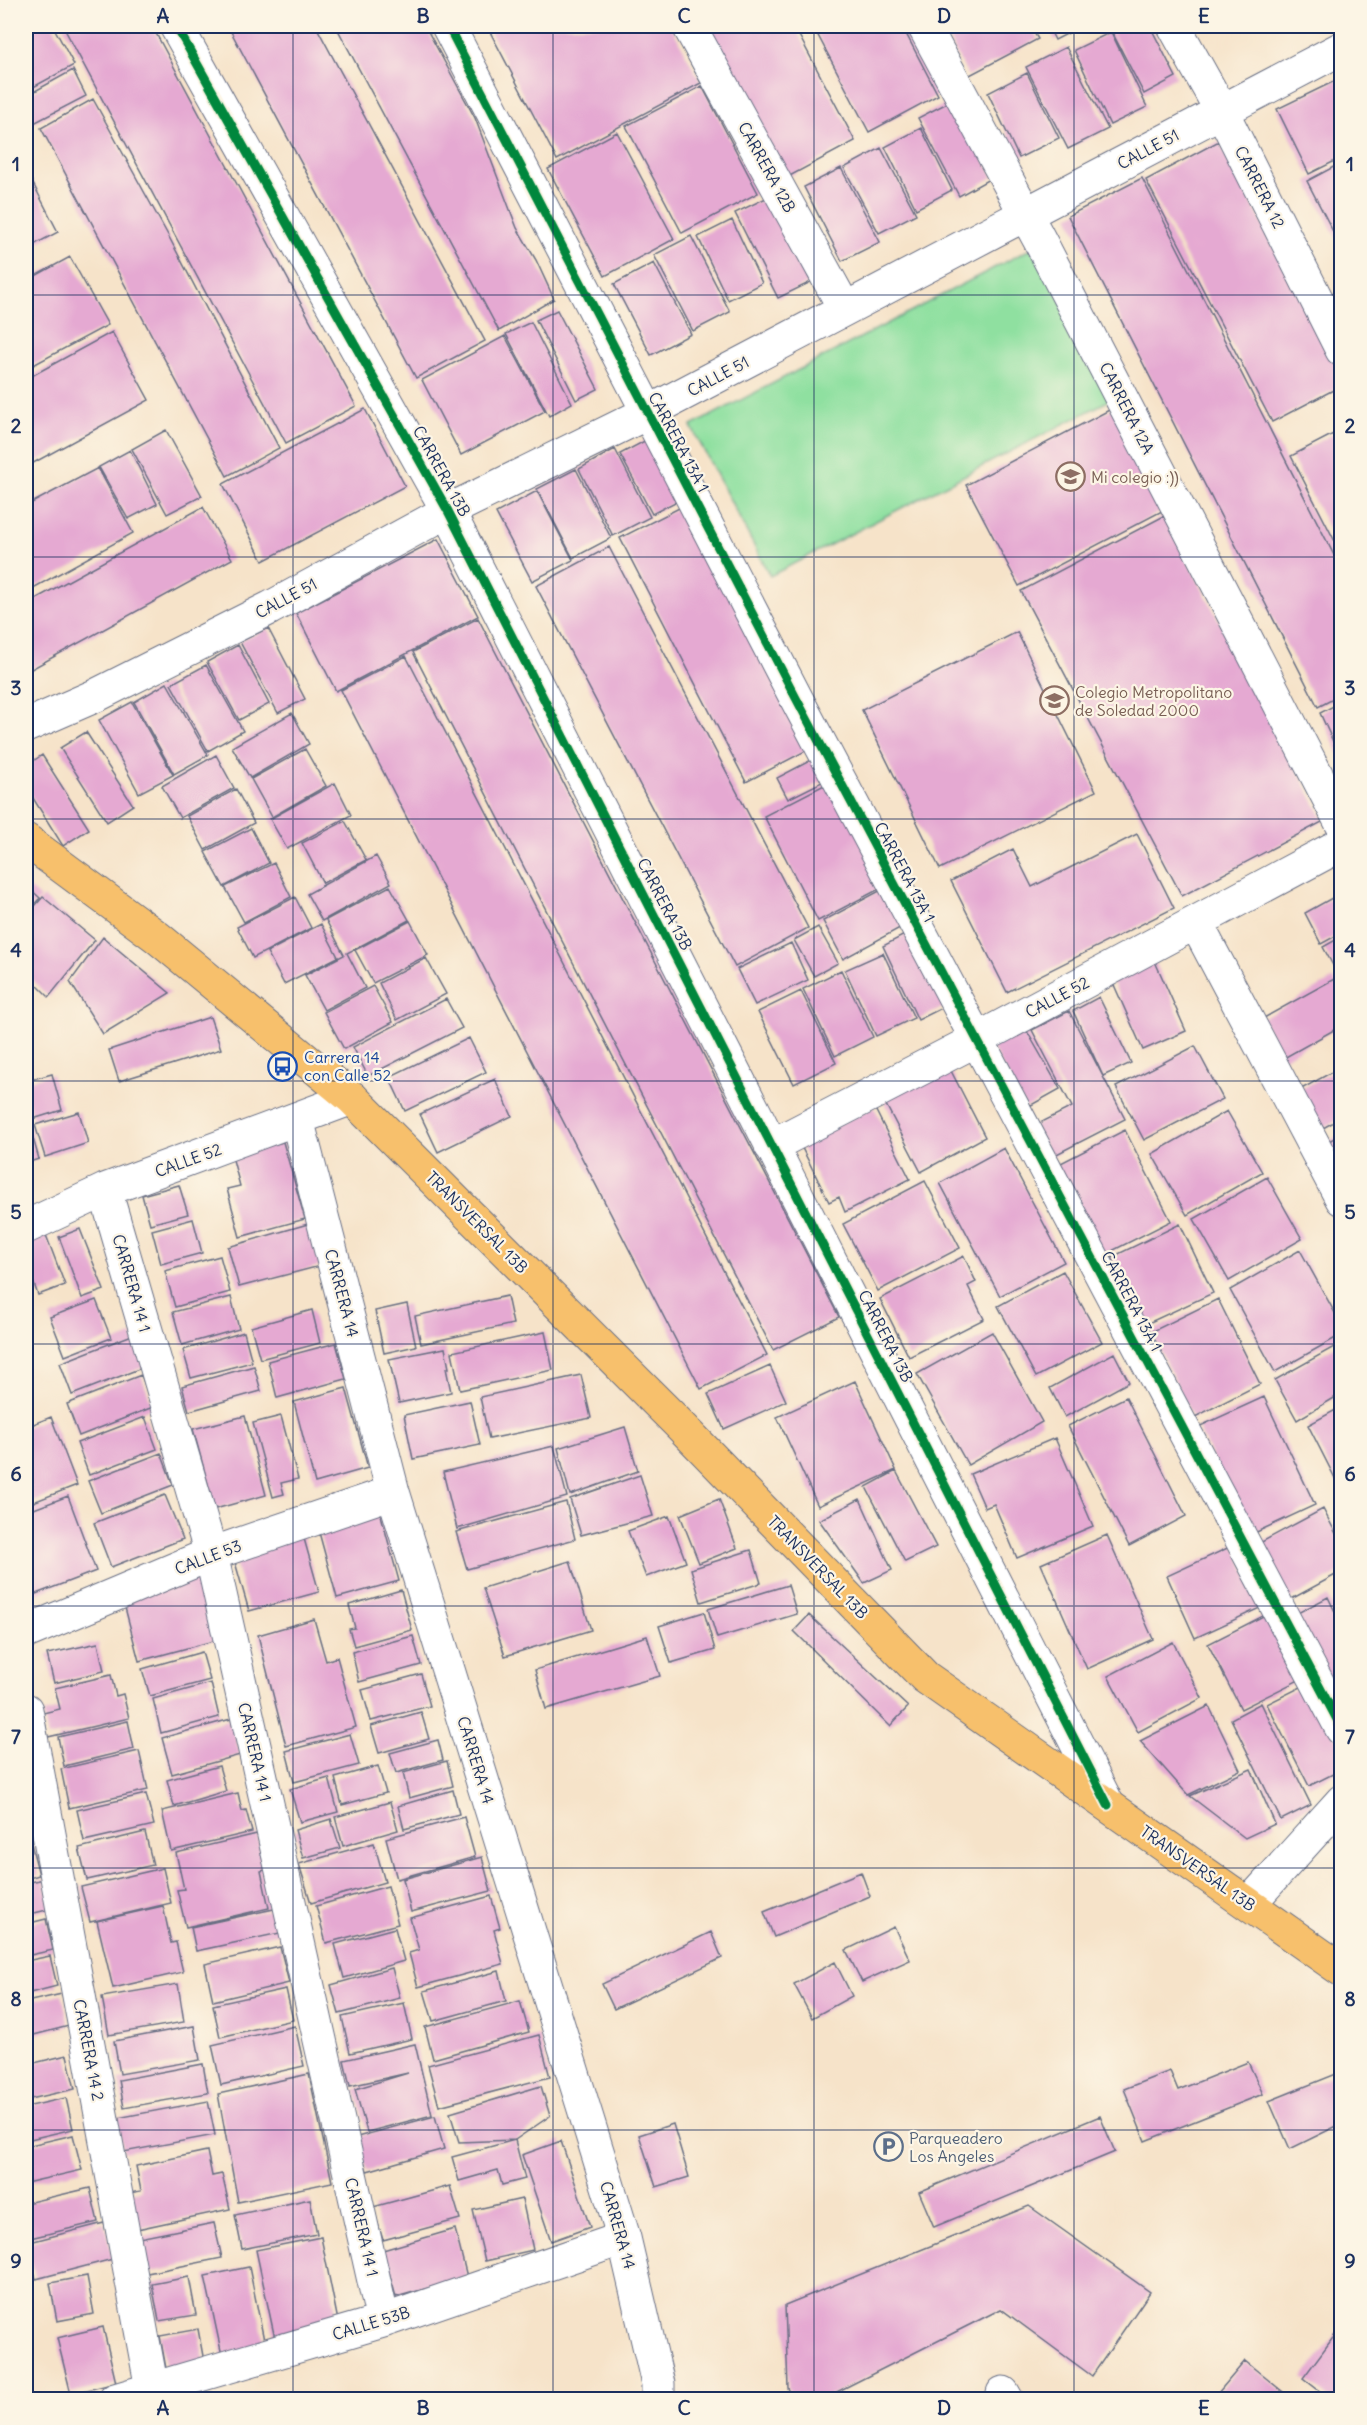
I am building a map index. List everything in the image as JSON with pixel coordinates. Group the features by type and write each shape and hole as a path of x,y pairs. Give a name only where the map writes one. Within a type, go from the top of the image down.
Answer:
{"main road":[{"path":"26,840 157,937 352,1098"},
{"name":"TRANSVERSAL 13B","path":"352,1098 680,1425 925,1677 1341,1970"}],"street":[{"name":"CARRERA 13B","path":"177,26 448,511 1108,1805"},
{"name":"CARRERA 13A 1","path":"448,26 647,413 1341,1729"},
{"name":"CARRERA 12B","path":"689,26 846,309"},
{"name":"CARRERA 12A","path":"924,26 1025,213 1341,824"},
{"name":"CARRERA 12","path":"1174,26 1221,110 1341,350"},
{"name":"CALLE 51","path":"26,726 97,695 260,613 448,511 647,413 1341,48"},
{"name":"CALLE 52","path":"771,1146 976,1040 1341,844"},
{"path":"1196,923 1341,1199"},
{"name":"CALLE 52","path":"26,1227 105,1190 352,1098"},
{"name":"CARRERA 14","path":"297,1119 393,1492 624,2238 658,2384 658,2400"},
{"name":"CARRERA 14 1","path":"105,1190 211,1554 383,2321"},
{"name":"CALLE 53","path":"26,1632 211,1554 393,1492"},
{"name":"CARRERA 14 2","path":"26,1710 152,2389"},
{"path":"1249,1904 1341,1801"},
{"name":"CALLE 53B","path":"115,2400 383,2321 624,2238"}],"green space":[{"path":"1032,248 1114,398 770,576 691,426"}],"building":[{"path":"26,26 53,26 74,65 26,91"},
{"path":"63,26 152,26 356,406 286,443"},
{"path":"228,26 316,26 485,341 416,378"},
{"path":"336,26 425,26 475,118 517,228 536,260 554,299 499,331"},
{"path":"487,26 671,26 701,83 557,160"},
{"path":"705,26 794,26 855,141 786,178"},
{"path":"813,26 902,26 938,95 869,132"},
{"path":"942,26 1030,26 1038,39 968,76"},
{"path":"1048,26 1082,26 1055,40"},
{"path":"1109,26 1150,26 1176,77 1144,94"},
{"path":"1111,32 1147,107 1110,125 1074,50"},
{"path":"1066,47 1108,129 1068,149 1026,67"},
{"path":"73,70 86,96 34,123 26,107 26,96"},
{"path":"1027,73 1059,138 1019,158 988,93"},
{"path":"1341,78 1341,158 1309,174 1277,109"},
{"path":"702,86 758,193 682,233 626,126"},
{"path":"93,99 169,237 279,448 227,476 41,128"},
{"path":"953,100 993,177 959,196 918,118"},
{"path":"921,128 952,190 916,209 885,147"},
{"path":"617,132 674,239 605,276 548,169"},
{"path":"1219,141 1341,374 1341,386 1272,422 1146,180"},
{"path":"881,148 916,214 879,233 844,168"},
{"path":"1341,163 1341,247 1307,181"},
{"path":"841,168 880,242 842,261 804,187"},
{"path":"26,170 58,232 26,249"},
{"path":"1142,178 1341,569 1341,695 1318,707 1068,216"},
{"path":"768,197 811,282 778,298 735,213"},
{"path":"732,220 762,283 728,300 698,237"},
{"path":"691,236 730,312 693,331 654,255"},
{"path":"70,257 108,325 26,369 26,281"},
{"path":"654,263 691,334 651,355 614,284"},
{"path":"557,310 598,389 576,400 536,320"},
{"path":"531,322 572,403 549,416 506,334"},
{"path":"112,332 149,400 26,467 26,379"},
{"path":"505,336 545,411 461,455 422,380"},
{"path":"1113,408 1166,509 1019,586 966,485"},
{"path":"365,409 405,486 263,561 223,484"},
{"path":"166,430 202,496 167,514 132,449"},
{"path":"1341,430 1341,553 1291,456"},
{"path":"654,436 685,497 652,514 620,454"},
{"path":"615,449 650,517 613,536 579,469"},
{"path":"130,450 157,504 128,519 99,467"},
{"path":"98,468 133,533 26,592 26,506"},
{"path":"576,469 611,538 573,558 537,489"},
{"path":"537,491 573,560 532,581 496,513"},
{"path":"689,503 815,746 746,782 620,538"},
{"path":"203,507 232,559 26,672 26,604"},
{"path":"1164,516 1324,821 1182,896 1021,591"},
{"path":"438,539 478,616 336,691 296,613"},
{"path":"609,547 808,928 735,967 536,586"},
{"path":"478,618 839,1317 773,1350 413,652"},
{"path":"268,628 305,699 278,713 240,642"},
{"path":"1017,632 1096,791 940,869 862,710"},
{"path":"238,645 269,704 239,720 207,662"},
{"path":"406,656 767,1355 701,1389 341,690"},
{"path":"206,665 243,731 208,751 171,684"},
{"path":"167,683 208,755 174,774 134,702"},
{"path":"132,702 173,775 139,793 99,720"},
{"path":"1341,702 1341,759 1320,713"},
{"path":"292,713 309,744 250,778 232,747"},
{"path":"86,732 133,805 107,822 60,748"},
{"path":"305,749 326,786 272,817 251,779"},
{"path":"42,755 89,829 63,846 26,787 26,766"},
{"path":"216,755 234,788 180,818 162,786"},
{"path":"819,756 830,778 788,799 777,778"},
{"path":"832,781 887,885 818,921 764,816"},
{"path":"335,783 351,815 287,849 270,819"},
{"path":"236,789 254,823 205,850 187,816"},
{"path":"345,821 366,860 323,883 302,843"},
{"path":"251,828 269,863 224,887 205,852"},
{"path":"1137,834 1174,908 1007,992 951,881 1013,849 1032,887"},
{"path":"376,856 391,883 322,921 307,894"},
{"path":"274,863 291,897 244,922 225,887"},
{"path":"26,885 40,898 26,913"},
{"path":"390,886 409,920 347,953 365,988 324,1010 305,975 344,955 326,920"},
{"path":"889,886 909,923 843,959 823,921"},
{"path":"1341,893 1341,933 1321,944 1305,913"},
{"path":"43,897 95,940 49,997 26,974 26,916"},
{"path":"295,897 311,928 253,958 237,927"},
{"path":"410,921 428,955 373,983 355,950"},
{"path":"321,924 338,957 284,984 267,952"},
{"path":"818,927 838,963 814,976 794,940"},
{"path":"916,929 952,1003 918,1020 883,946"},
{"path":"103,937 170,993 103,1034 70,982"},
{"path":"1341,937 1341,980 1323,947"},
{"path":"791,943 808,980 755,1005 737,969"},
{"path":"883,953 914,1018 876,1036 845,970"},
{"path":"1153,957 1186,1031 1143,1050 1110,976"},
{"path":"426,958 446,994 397,1020 379,983"},
{"path":"841,970 873,1037 835,1056 803,989"},
{"path":"1334,979 1341,993 1341,1026 1284,1058 1262,1019"},
{"path":"373,986 393,1022 344,1049 324,1012"},
{"path":"801,991 836,1063 794,1084 758,1012"},
{"path":"1099,997 1131,1063 1103,1076 1073,1011"},
{"path":"446,999 462,1028 368,1076 353,1047"},
{"path":"1069,1011 1125,1119 1051,1157 1034,1126 1072,1107 1032,1030"},
{"path":"210,1017 221,1049 119,1081 109,1050"},
{"path":"1024,1026 1060,1089 1026,1108 991,1046"},
{"path":"469,1038 486,1072 405,1111 389,1077"},
{"path":"1195,1046 1223,1099 1144,1140 1116,1087"},
{"path":"948,1065 985,1137 921,1172 883,1099"},
{"path":"1341,1067 1341,1118 1316,1132 1294,1093"},
{"path":"52,1074 62,1110 33,1119 26,1093 26,1081"},
{"path":"495,1079 512,1116 438,1152 420,1114"},
{"path":"874,1107 910,1179 845,1212 839,1197 829,1202 800,1144"},
{"path":"1227,1111 1262,1172 1187,1215 1152,1154"},
{"path":"79,1112 88,1143 45,1157 35,1125"},
{"path":"26,1114 39,1159 26,1163"},
{"path":"1125,1130 1171,1221 1102,1256 1055,1166"},
{"path":"1341,1134 1341,1181 1322,1145"},
{"path":"283,1142 305,1219 240,1237 227,1189 240,1186 232,1156"},
{"path":"1004,1148 1064,1262 1000,1296 940,1183"},
{"path":"1267,1177 1302,1239 1229,1281 1194,1219"},
{"path":"925,1181 960,1248 878,1291 843,1224"},
{"path":"179,1185 188,1214 150,1224 142,1195"},
{"path":"193,1219 202,1253 161,1264 152,1230"},
{"path":"308,1224 320,1266 239,1287 228,1247"},
{"path":"1180,1224 1213,1293 1144,1325 1112,1257"},
{"path":"80,1229 104,1290 82,1298 59,1237"},
{"path":"46,1235 65,1285 38,1295 26,1262 26,1243"},
{"path":"1300,1250 1341,1324 1341,1335 1275,1372 1230,1290"},
{"path":"220,1256 230,1292 175,1307 165,1271"},
{"path":"964,1256 976,1282 968,1286 984,1319 909,1357 880,1299"},
{"path":"1063,1271 1102,1342 1036,1377 998,1306"},
{"path":"507,1296 513,1324 421,1344 415,1316"},
{"path":"231,1297 239,1329 182,1345 173,1312"},
{"path":"1218,1299 1260,1384 1193,1418 1151,1332"},
{"path":"96,1300 111,1338 65,1356 50,1317"},
{"path":"407,1304 416,1346 384,1353 375,1311"},
{"path":"312,1310 320,1343 260,1359 251,1327"},
{"path":"244,1332 252,1362 191,1378 183,1350"},
{"path":"545,1332 553,1370 460,1390 452,1352"},
{"path":"992,1332 1042,1422 968,1465 917,1374"},
{"path":"132,1335 144,1367 72,1395 60,1363"},
{"path":"336,1343 346,1379 277,1398 268,1361"},
{"path":"1341,1343 1341,1394 1297,1420 1275,1380"},
{"path":"445,1348 451,1392 399,1403 389,1359"},
{"path":"1114,1353 1129,1382 1065,1417 1050,1388"},
{"path":"254,1366 261,1391 189,1411 182,1386"},
{"path":"770,1366 786,1401 724,1429 708,1394"},
{"path":"141,1375 153,1407 79,1436 67,1404"},
{"path":"581,1375 591,1418 489,1439 480,1397"},
{"path":"855,1381 896,1470 818,1506 777,1417"},
{"path":"346,1388 368,1468 315,1483 294,1402"},
{"path":"1126,1397 1186,1516 1129,1546 1068,1426"},
{"path":"1264,1397 1315,1505 1248,1536 1198,1427"},
{"path":"470,1401 480,1445 413,1459 404,1415"},
{"path":"1341,1407 1341,1490 1308,1425"},
{"path":"245,1416 266,1495 215,1509 193,1429"},
{"path":"281,1416 298,1479 281,1483 284,1494 273,1497 253,1423"},
{"path":"51,1417 77,1485 26,1505 26,1427"},
{"path":"145,1417 157,1449 89,1475 77,1443"},
{"path":"625,1427 638,1471 570,1495 558,1448"},
{"path":"1055,1438 1093,1526 1017,1558 994,1504 985,1508 970,1474"},
{"path":"554,1446 567,1497 457,1529 443,1472"},
{"path":"161,1453 173,1485 101,1513 88,1481"},
{"path":"896,1471 936,1547 905,1562 866,1487"},
{"path":"640,1475 653,1516 581,1535 570,1499"},
{"path":"165,1495 183,1539 111,1567 94,1523"},
{"path":"68,1496 96,1571 28,1597 26,1591 26,1512"},
{"path":"719,1499 737,1548 699,1563 680,1515"},
{"path":"860,1499 892,1570 864,1583 819,1520"},
{"path":"566,1502 575,1539 467,1569 456,1532"},
{"path":"379,1508 399,1581 337,1598 317,1525"},
{"path":"1323,1509 1341,1543 1341,1572 1286,1602 1256,1545"},
{"path":"669,1516 686,1562 646,1577 628,1531"},
{"path":"303,1535 319,1592 249,1611 233,1555"},
{"path":"1107,1535 1153,1639 1087,1669 1041,1564"},
{"path":"1234,1545 1262,1607 1195,1638 1167,1576"},
{"path":"751,1550 761,1583 701,1602 691,1569"},
{"path":"570,1561 591,1630 505,1656 483,1588"},
{"path":"199,1575 217,1640 139,1661 122,1596"},
{"path":"788,1585 797,1614 717,1638 708,1609"},
{"path":"401,1590 412,1630 354,1646 349,1629 355,1628 349,1605"},
{"path":"1328,1597 1341,1624 1341,1704 1288,1618"},
{"path":"704,1612 715,1650 671,1663 659,1626"},
{"path":"1271,1612 1303,1678 1241,1709 1208,1644"},
{"path":"809,1615 908,1707 890,1726 794,1631"},
{"path":"314,1619 326,1661 337,1657 356,1727 286,1746 258,1635"},
{"path":"413,1636 421,1665 359,1682 352,1652"},
{"path":"647,1636 660,1676 546,1709 535,1670"},
{"path":"1173,1642 1202,1698 1138,1732 1108,1676"},
{"path":"98,1643 104,1671 54,1683 47,1654"},
{"path":"202,1652 210,1680 150,1696 142,1669"},
{"path":"421,1674 430,1706 371,1721 362,1690"},
{"path":"111,1675 116,1696 123,1694 129,1718 48,1737 43,1713 60,1709 55,1688"},
{"path":"211,1683 219,1717 161,1733 153,1699"},
{"path":"1309,1683 1341,1748 1341,1770 1309,1786 1267,1704"},
{"path":"1261,1703 1311,1805 1281,1820 1231,1719"},
{"path":"1209,1706 1240,1770 1188,1795 1140,1741"},
{"path":"421,1712 429,1739 379,1753 371,1726"},
{"path":"231,1719 240,1755 172,1774 162,1738"},
{"path":"128,1721 134,1749 64,1766 58,1737"},
{"path":"350,1734 359,1765 294,1782 286,1751"},
{"path":"438,1740 443,1760 396,1773 390,1753"},
{"path":"139,1751 148,1790 69,1808 61,1769"},
{"path":"447,1761 453,1786 409,1798 403,1773"},
{"path":"219,1766 226,1791 174,1806 167,1780"},
{"path":"378,1766 386,1793 342,1805 335,1778"},
{"path":"1251,1769 1275,1824 1245,1838 1190,1796"},
{"path":"329,1778 338,1812 300,1822 290,1789"},
{"path":"453,1790 459,1814 404,1829 398,1806"},
{"path":"238,1793 242,1811 246,1810 252,1832 171,1851 162,1811"},
{"path":"146,1794 154,1825 84,1841 77,1810"},
{"path":"390,1802 398,1830 343,1846 335,1817"},
{"path":"464,1817 475,1857 397,1879 386,1838"},
{"path":"331,1819 340,1848 303,1858 295,1830"},
{"path":"145,1832 153,1865 87,1880 79,1848"},
{"path":"257,1834 265,1870 261,1871 269,1908 186,1927 177,1890 184,1889 176,1853"},
{"path":"30,1840 39,1875 26,1879 26,1841"},
{"path":"374,1843 385,1882 311,1903 299,1864"},
{"path":"482,1857 491,1891 411,1912 403,1879"},
{"path":"163,1868 171,1903 90,1922 81,1887"},
{"path":"861,1872 870,1896 774,1937 764,1912"},
{"path":"44,1879 51,1909 26,1915 26,1883"},
{"path":"388,1886 398,1924 326,1943 316,1906"},
{"path":"491,1896 500,1928 494,1930 503,1964 418,1987 409,1953 419,1950 410,1918"},
{"path":"163,1906 171,1943 176,1942 183,1972 113,1988 97,1921"},
{"path":"274,1909 280,1933 196,1951 191,1927"},
{"path":"46,1919 53,1950 26,1956 26,1924"},
{"path":"894,1927 910,1960 862,1982 846,1950"},
{"path":"395,1928 404,1961 344,1978 335,1944"},
{"path":"711,1932 722,1958 614,2009 602,1984"},
{"path":"280,1947 289,1983 213,2001 205,1964"},
{"path":"50,1956 57,1986 26,1994 26,1961"},
{"path":"835,1962 852,1996 812,2018 794,1984"},
{"path":"392,1968 400,1998 339,2014 331,1985"},
{"path":"499,1971 506,2001 433,2021 424,1991"},
{"path":"178,1984 184,2022 109,2035 102,1997"},
{"path":"286,1989 293,2020 220,2037 213,2005"},
{"path":"62,1994 69,2026 26,2037 26,2002"},
{"path":"520,2001 529,2032 433,2059 425,2027"},
{"path":"404,2003 412,2039 350,2053 342,2017"},
{"path":"194,2026 200,2060 120,2074 114,2041"},
{"path":"295,2026 304,2066 221,2085 212,2045"},
{"path":"539,2035 550,2077 439,2106 428,2065"},
{"path":"415,2044 432,2115 367,2132 355,2089 408,2073 350,2086 344,2060"},
{"path":"67,2055 75,2089 26,2100 26,2065"},
{"path":"1248,2062 1263,2094 1145,2141 1124,2089 1170,2071 1178,2090"},
{"path":"203,2064 208,2093 124,2108 119,2080"},
{"path":"1341,2072 1341,2124 1290,2149 1269,2101"},
{"path":"309,2074 332,2182 238,2202 218,2094"},
{"path":"541,2086 550,2116 515,2140 459,2142 450,2113"},
{"path":"66,2098 73,2129 26,2140 26,2107"},
{"path":"208,2101 215,2135 124,2152 117,2118"},
{"path":"435,2116 444,2149 367,2171 357,2137"},
{"path":"1100,2116 1115,2152 934,2227 919,2192"},
{"path":"673,2124 689,2177 656,2187 639,2135"},
{"path":"73,2135 82,2170 26,2183 26,2146"},
{"path":"515,2140 525,2179 502,2185 498,2170 459,2181 452,2157"},
{"path":"561,2141 590,2227 551,2241 522,2155"},
{"path":"207,2151 212,2176 222,2174 230,2209 137,2229 129,2193 141,2191 136,2166"},
{"path":"450,2186 460,2219 383,2240 373,2207"},
{"path":"90,2188 98,2222 26,2239 26,2203"},
{"path":"310,2199 317,2234 242,2249 235,2215"},
{"path":"522,2199 533,2250 485,2261 473,2210"},
{"path":"1029,2206 1150,2292 1092,2376 1001,2309 821,2400 794,2400 788,2388 785,2305"},
{"path":"104,2223 113,2259 36,2279 26,2243"},
{"path":"214,2223 222,2258 147,2273 139,2238"},
{"path":"455,2229 467,2277 396,2297 383,2250"},
{"path":"321,2237 339,2326 275,2339 256,2250"},
{"path":"249,2267 266,2350 223,2360 205,2276"},
{"path":"87,2276 94,2314 57,2321 50,2283"},
{"path":"189,2277 196,2315 159,2321 152,2284"},
{"path":"103,2327 116,2383 71,2394 57,2338"},
{"path":"1341,2327 1341,2400 1331,2400 1303,2378"},
{"path":"198,2329 205,2367 167,2374 160,2336"},
{"path":"1245,2361 1293,2400 1212,2400"}],"cycle path":[{"path":"176,26 448,511 1108,1805"},
{"path":"448,26 796,698 1342,1729"}],"place":[{"name":"Mi colegio :))","path":"1070,477"},
{"name":"Colegio Metropolitano de Soledad 2000","path":"1054,701"},
{"name":"Carrera 14 con Calle 52","path":"283,1066"},
{"name":"Parqueadero Los Angeles","path":"888,2147"}]}
